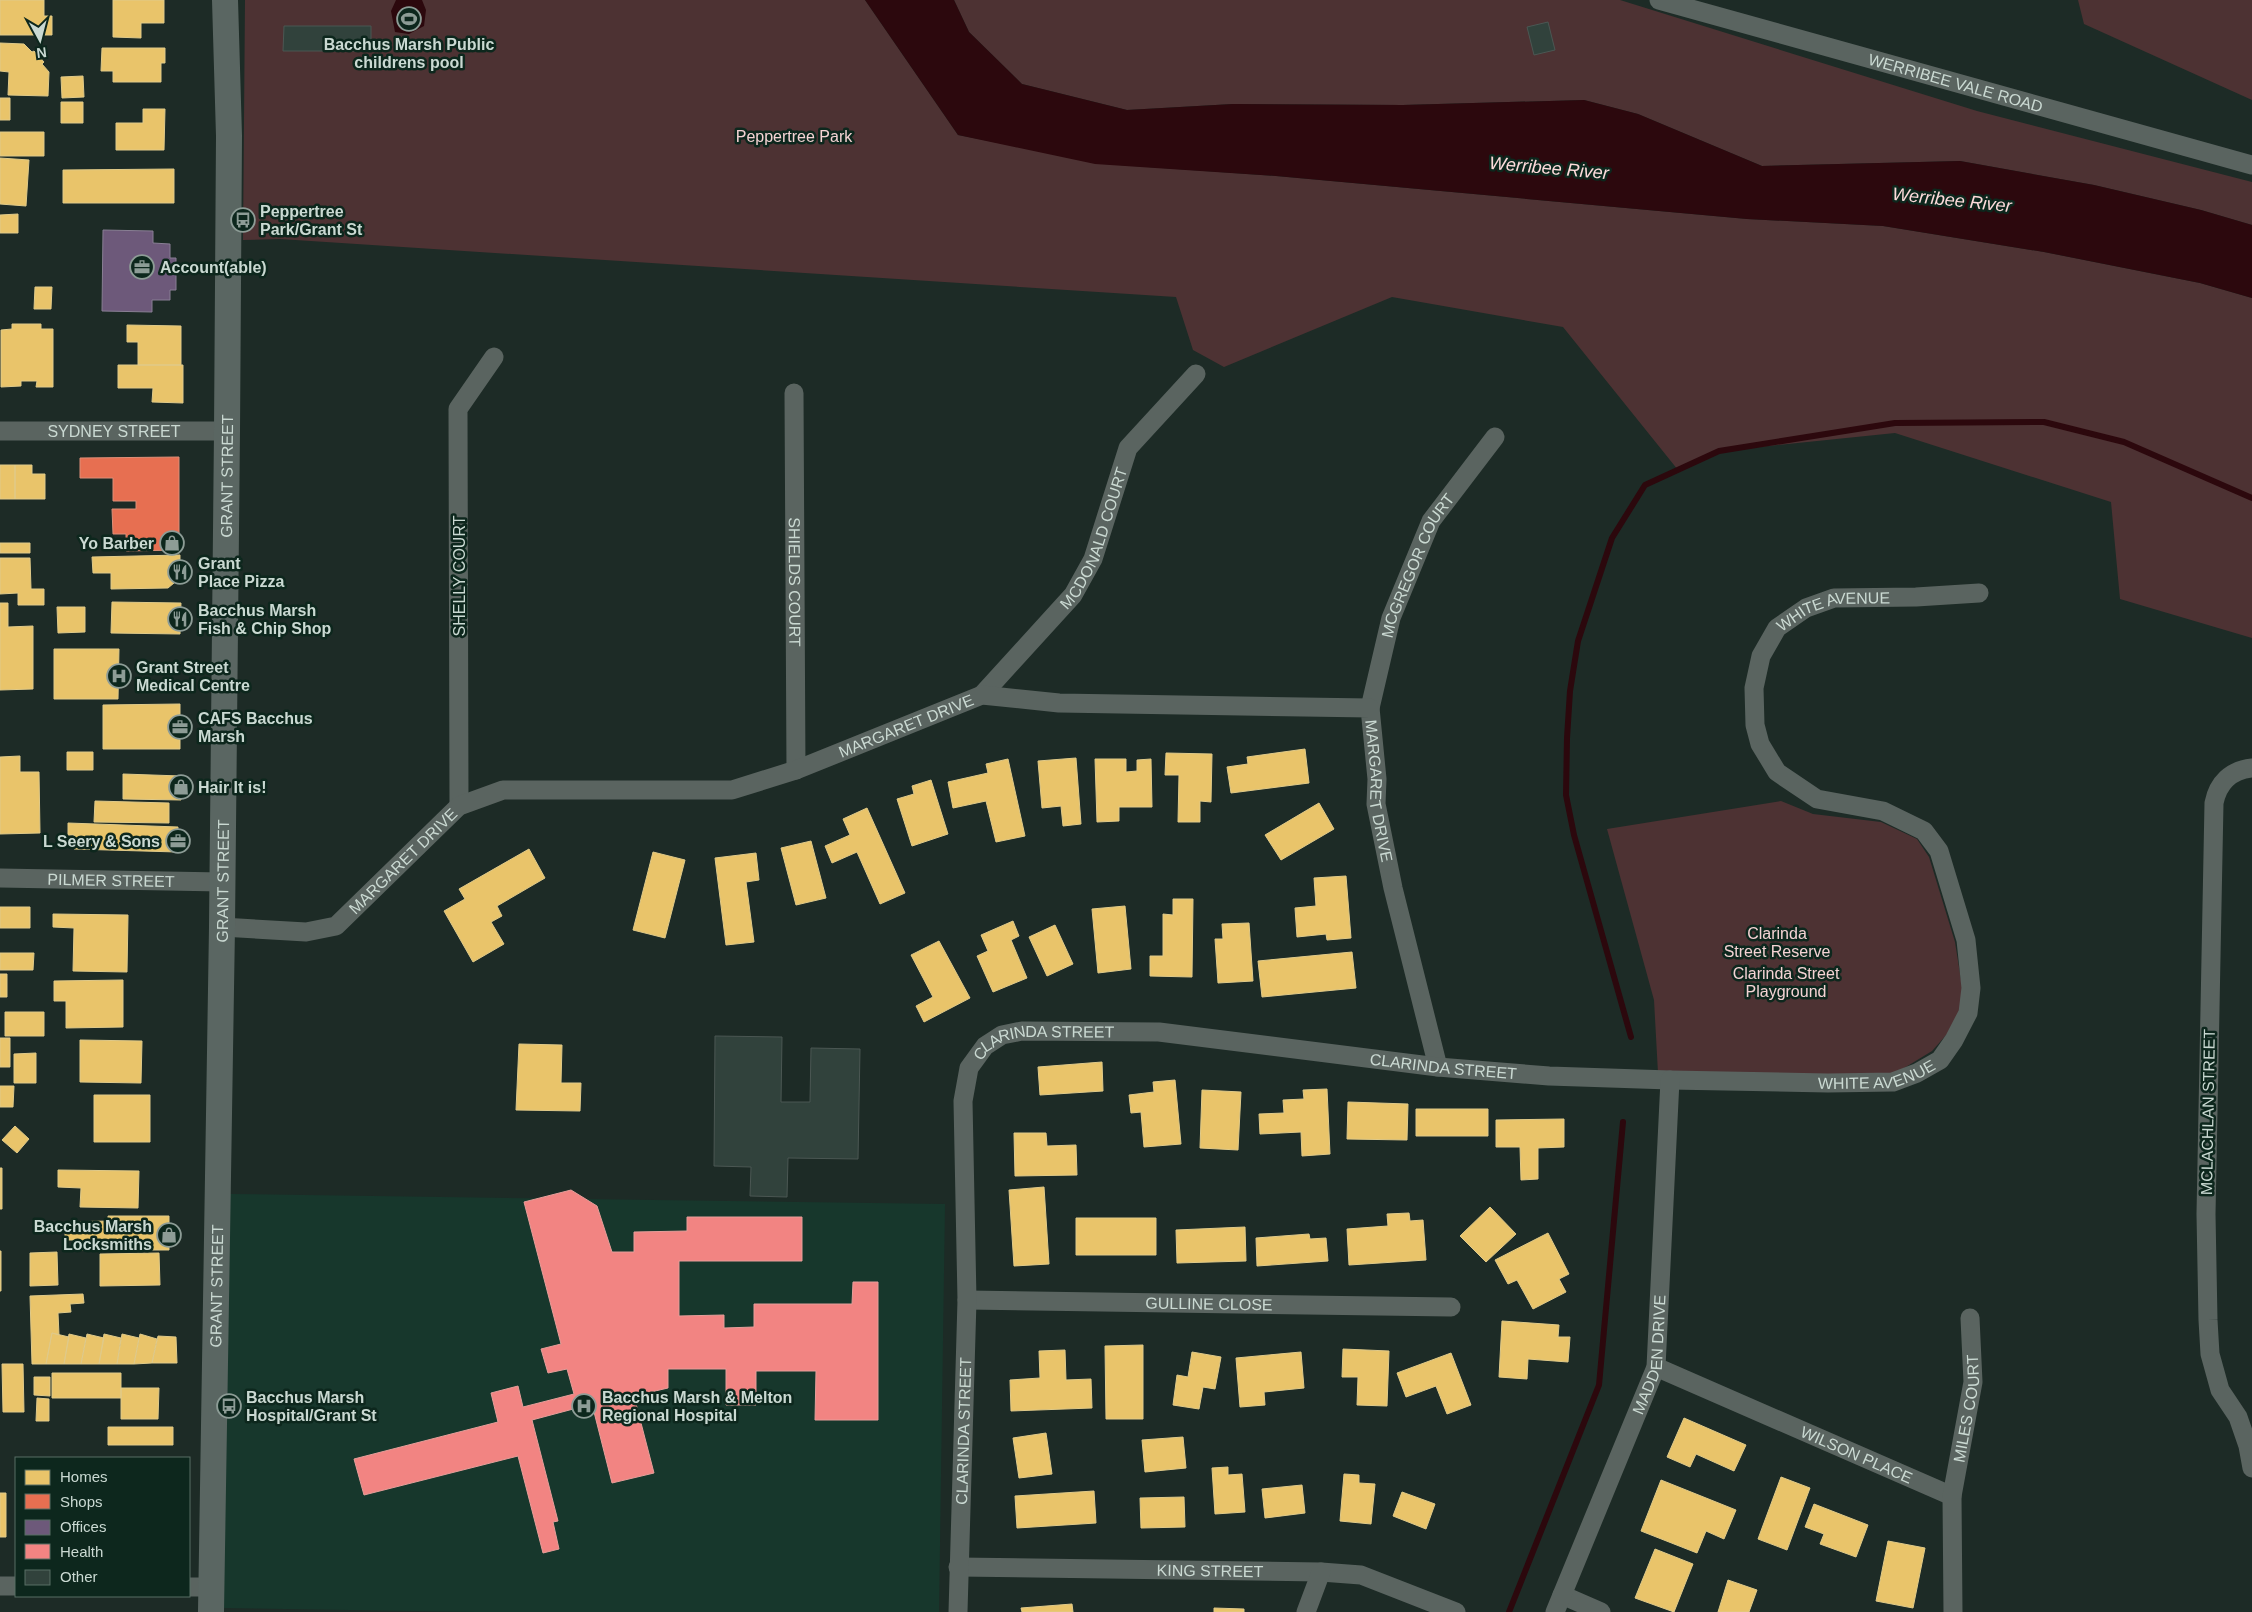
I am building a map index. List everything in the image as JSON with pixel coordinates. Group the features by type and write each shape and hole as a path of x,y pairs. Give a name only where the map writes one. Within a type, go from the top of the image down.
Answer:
{"main road":[{"name":"GRANT STREET","path":"211,1612 200,1587 222,927 229,136 225,0"}],"street":[{"name":"WERRIBEE VALE ROAD","path":"1659,0 2252,165"},
{"name":"SHELLY COURT","path":"459,806 458,410 494,357"},
{"name":"MCDONALD COURT","path":"982,696 1073,595 1093,559 1128,448 1196,374"},
{"name":"SHIELDS COURT","path":"794,392 796,770"},
{"name":"SYDNEY STREET","path":"0,430 227,432"},
{"name":"MCGREGOR COURT","path":"1370,708 1391,618 1431,521 1495,437"},
{"name":"WHITE AVENUE","path":"1670,1080 1893,1082 1917,1073 1940,1060 1954,1040 1968,1013 1971,988 1966,940 1939,851 1924,831 1883,811 1817,798 1777,772 1760,744 1755,725 1754,688 1761,656 1777,628 1806,608 1834,598 1916,597 1979,593"},
{"name":"MARGARET DRIVE","path":"222,927 306,932 336,926 459,806 503,790 732,790 796,770 982,696 1059,703 1370,708 1377,779 1376,804 1393,888 1438,1067"},
{"name":"MCLACHLAN STREET","path":"2252,768 2240,769 2226,779 2217,790 2214,803 2206,1214 2210,1354 2220,1390 2238,1417 2247,1426 2252,1468"},
{"name":"PILMER STREET","path":"0,878 222,882"},
{"name":"CLARINDA STREET","path":"958,1612 967,1300 963,1101 969,1068 985,1046 1002,1035 1022,1031 1159,1032 1438,1067 1549,1076 1670,1080"},
{"name":"MADDEN DRIVE","path":"1555,1612 1656,1367 1670,1080"},
{"name":"GULLINE CLOSE","path":"967,1300 1450,1306"},
{"name":"MILES COURT","path":"1952,1496 1973,1382 1970,1318"},
{"name":"WILSON PLACE","path":"1656,1367 1952,1496"},
{"path":"1952,1496 1953,1612"},
{"name":"KING STREET","path":"958,1567 1322,1572 1362,1575 1456,1612"},
{"path":"1306,1612 1322,1572"},
{"path":"0,1586 15,1586"},
{"path":"1562,1594 1601,1612"}],"shaded area":[{"name":"Bacchus Marsh & Melton Regional Hospital","path":"230,1194 945,1204 939,1612 474,1612 223,1608"}],"green space":[{"name":"Peppertree Park","path":"245,0 865,0 958,135 1105,164 1276,176 1747,219 1883,226 2044,252 2200,283 2252,298 2252,638 2120,599 2111,502 1895,433 1719,451 1678,470 1563,327 1392,297 1224,367 1193,350 1176,297 280,239 243,240"},
{"path":"954,0 1620,0 1977,111 2252,182 2252,225 2201,210 2094,185 1960,161 1762,166 1638,114 1584,100 1403,105 1233,104 1127,110 1022,84 969,32"},
{"path":"2078,0 2252,0 2252,100 2084,24"},
{"name":"Clarinda Street Reserve","path":"1781,801 1813,814 1881,822 1917,839 1929,857 1955,942 1962,986 1962,1009 1948,1033 1932,1051 1891,1076 1658,1073 1654,1000 1607,829"}],"water":[{"name":"Bacchus Marsh Public childrens pool","path":"396,0 422,0 426,10 424,26 409,34 395,32 391,11"},
{"name":"Werribee River","path":"865,0 954,0 969,32 1022,84 1127,110 1233,104 1403,105 1584,100 1638,114 1762,166 1960,161 2094,185 2201,210 2252,225 2252,298 2200,283 2044,252 1883,226 1747,219 1276,176 1095,164 958,135"}],"building: Homes":[{"path":"0,0 44,0 44,16 52,16 52,35 0,35"},
{"path":"113,0 164,0 164,23 141,23 141,38 113,37"},
{"path":"0,43 24,44 44,62 42,64 49,72 48,96 8,95 9,72 0,71"},
{"path":"102,48 165,48 165,63 161,63 161,82 113,82 113,71 101,71"},
{"path":"83,76 84,97 62,98 61,77"},
{"path":"0,98 10,98 10,120 0,120"},
{"path":"61,102 83,102 83,123 61,123"},
{"path":"143,109 165,109 164,150 116,150 116,123 143,123"},
{"path":"0,132 44,132 44,156 0,156"},
{"path":"0,158 29,160 26,206 0,204"},
{"path":"174,169 174,203 63,203 63,170"},
{"path":"18,214 18,233 0,233 0,215"},
{"path":"35,287 52,287 51,309 34,309"},
{"path":"12,324 41,324 41,329 53,329 53,387 36,387 37,381 21,381 21,386 1,387 1,330 12,329"},
{"path":"127,325 181,326 181,365 138,365 138,342 127,342"},
{"path":"118,365 183,365 183,403 152,402 153,388 118,388"},
{"path":"0,465 15,465 15,499 0,499"},
{"path":"15,465 32,465 32,474 45,474 45,499 15,499"},
{"path":"0,543 30,543 30,553 0,553"},
{"path":"180,555 180,578 168,588 111,589 111,573 93,573 92,557"},
{"path":"0,558 30,558 31,589 44,589 44,605 18,605 18,593 0,594"},
{"path":"112,602 181,603 180,634 111,633"},
{"path":"0,603 8,603 8,627 33,626 33,689 0,690"},
{"path":"57,607 85,607 85,632 58,633"},
{"path":"54,649 119,649 118,699 54,699"},
{"path":"180,704 180,749 103,749 103,705"},
{"path":"1305,749 1309,783 1231,793 1227,767 1248,764 1247,757"},
{"path":"67,752 93,752 93,770 67,770"},
{"path":"1166,753 1212,754 1211,802 1200,801 1200,822 1178,822 1179,775 1165,775"},
{"path":"20,756 20,772 39,772 40,833 0,834 0,757"},
{"path":"1076,758 1081,824 1063,826 1061,806 1042,808 1038,761"},
{"path":"1008,759 1025,836 996,842 986,801 953,808 948,782 988,773 986,764"},
{"path":"1095,759 1126,759 1126,772 1137,771 1137,760 1151,759 1152,807 1119,807 1119,821 1097,822"},
{"path":"123,774 181,776 181,800 123,799"},
{"path":"931,780 948,834 912,846 897,799 914,794 912,786"},
{"path":"95,801 169,803 169,823 94,822"},
{"path":"1319,803 1334,829 1281,860 1265,835"},
{"path":"867,808 905,893 880,904 857,852 832,863 825,846 850,835 843,819"},
{"path":"68,823 178,827 177,852 74,849 74,835 68,835"},
{"path":"811,841 826,898 796,905 781,848"},
{"path":"529,849 545,878 497,906 502,916 491,922 504,944 473,962 444,911 465,899 459,889"},
{"path":"653,852 685,860 665,938 633,930"},
{"path":"756,853 759,880 746,882 754,942 726,945 715,858"},
{"path":"1346,876 1351,938 1327,940 1326,934 1297,937 1295,908 1316,906 1314,878"},
{"path":"1173,899 1193,899 1192,977 1150,976 1150,956 1163,956 1163,914 1173,915"},
{"path":"1125,906 1131,969 1098,973 1092,909"},
{"path":"0,907 30,907 30,928 0,928"},
{"path":"53,914 128,915 127,972 73,971 74,928 53,927"},
{"path":"1013,921 1019,936 1011,940 1027,978 993,992 977,956 988,951 981,935"},
{"path":"1249,923 1253,981 1218,983 1215,939 1223,939 1222,924"},
{"path":"1055,925 1073,964 1047,976 1029,937"},
{"path":"939,941 970,998 924,1022 916,1006 933,997 911,955"},
{"path":"1352,952 1356,988 1262,997 1258,961"},
{"path":"0,953 34,953 33,970 0,970"},
{"path":"0,974 7,974 7,997 0,997"},
{"path":"123,980 123,1027 66,1028 66,1001 54,1001 54,981"},
{"path":"5,1012 44,1012 44,1036 5,1036"},
{"path":"0,1038 10,1038 10,1067 0,1067"},
{"path":"80,1040 142,1041 141,1083 80,1082"},
{"path":"519,1044 562,1045 561,1083 581,1083 580,1111 516,1110"},
{"path":"36,1053 36,1083 14,1083 14,1054"},
{"path":"1102,1062 1103,1091 1040,1095 1038,1067"},
{"path":"1175,1080 1181,1144 1144,1147 1141,1112 1131,1113 1129,1095 1154,1092 1153,1082"},
{"path":"0,1086 14,1086 13,1107 0,1107"},
{"path":"1327,1089 1330,1154 1302,1156 1301,1132 1260,1134 1259,1114 1284,1113 1283,1100 1304,1099 1303,1090"},
{"path":"1202,1090 1241,1092 1238,1150 1200,1148"},
{"path":"94,1095 150,1095 150,1142 94,1142"},
{"path":"1348,1102 1408,1104 1407,1140 1347,1139"},
{"path":"1416,1109 1488,1109 1488,1136 1416,1136"},
{"path":"1564,1119 1564,1147 1538,1148 1538,1179 1521,1180 1520,1147 1496,1147 1496,1120"},
{"path":"15,1126 29,1139 17,1153 2,1140"},
{"path":"1014,1133 1046,1133 1047,1146 1076,1145 1077,1175 1015,1176"},
{"path":"0,1168 2,1168 2,1209 0,1209"},
{"path":"58,1170 139,1171 138,1208 80,1207 81,1188 58,1187"},
{"path":"1044,1187 1049,1264 1014,1266 1009,1190"},
{"path":"1490,1207 1516,1234 1486,1262 1460,1236"},
{"path":"1409,1213 1410,1221 1423,1220 1426,1260 1349,1265 1347,1229 1388,1226 1387,1214"},
{"path":"108,1216 169,1216 169,1250 81,1250 81,1240 65,1240 65,1222 108,1221"},
{"path":"1076,1218 1156,1218 1156,1255 1076,1255"},
{"path":"1245,1227 1246,1261 1177,1263 1176,1230"},
{"path":"1548,1233 1569,1274 1559,1279 1566,1292 1533,1309 1517,1280 1508,1284 1495,1260"},
{"path":"1309,1234 1310,1239 1326,1238 1328,1261 1257,1266 1256,1238"},
{"path":"1,1251 1,1291 0,1291"},
{"path":"57,1252 58,1285 30,1286 30,1253"},
{"path":"159,1253 160,1285 100,1286 100,1254"},
{"path":"83,1294 84,1303 70,1304 71,1312 58,1313 59,1335 52,1333 46,1364 32,1364 30,1296"},
{"path":"1502,1321 1559,1325 1558,1337 1570,1337 1568,1362 1528,1359 1527,1379 1499,1377"},
{"path":"52,1333 69,1337 64,1364 46,1364"},
{"path":"69,1334 86,1338 81,1364 64,1364"},
{"path":"87,1334 104,1338 99,1364 81,1364"},
{"path":"104,1334 121,1338 117,1364 99,1364"},
{"path":"122,1334 139,1338 134,1364 117,1364"},
{"path":"140,1334 157,1339 152,1363 134,1364"},
{"path":"158,1336 176,1337 177,1363 152,1363"},
{"path":"1143,1345 1143,1419 1106,1419 1105,1346"},
{"path":"1343,1349 1389,1351 1387,1406 1357,1405 1358,1377 1342,1377"},
{"path":"1065,1350 1066,1380 1091,1379 1092,1408 1011,1411 1010,1380 1040,1378 1039,1351"},
{"path":"1192,1352 1221,1357 1215,1389 1203,1387 1199,1409 1173,1405 1177,1375 1188,1377"},
{"path":"1301,1352 1304,1388 1264,1392 1265,1405 1240,1407 1236,1358"},
{"path":"1451,1353 1471,1405 1447,1414 1436,1386 1406,1397 1397,1373"},
{"path":"2,1364 23,1364 24,1412 3,1412"},
{"path":"52,1373 121,1373 121,1398 52,1398"},
{"path":"34,1377 50,1377 50,1396 34,1395"},
{"path":"121,1388 159,1388 158,1419 121,1419"},
{"path":"37,1398 49,1399 49,1421 36,1421"},
{"path":"1684,1418 1746,1445 1734,1471 1696,1454 1690,1467 1667,1457"},
{"path":"108,1427 173,1427 173,1445 108,1445"},
{"path":"1046,1433 1052,1474 1019,1478 1013,1438"},
{"path":"1183,1437 1186,1468 1145,1472 1142,1440"},
{"path":"1228,1467 1228,1475 1242,1474 1245,1512 1215,1514 1212,1468"},
{"path":"1344,1474 1359,1475 1359,1483 1375,1484 1371,1524 1340,1521"},
{"path":"1781,1477 1810,1488 1787,1550 1758,1539"},
{"path":"1661,1480 1736,1510 1724,1539 1706,1531 1697,1553 1641,1531"},
{"path":"1302,1485 1305,1513 1265,1518 1262,1489"},
{"path":"1094,1491 1096,1523 1017,1528 1015,1496"},
{"path":"1402,1492 1435,1504 1426,1529 1393,1516"},
{"path":"0,1493 6,1493 6,1537 0,1537"},
{"path":"1184,1497 1185,1527 1141,1528 1140,1498"},
{"path":"1814,1504 1868,1525 1856,1557 1820,1544 1824,1534 1805,1527"},
{"path":"1888,1541 1925,1548 1913,1608 1876,1601"},
{"path":"1655,1549 1693,1564 1674,1612 1635,1598"},
{"path":"1728,1580 1757,1590 1749,1612 1718,1612"},
{"path":"1072,1604 1073,1612 1022,1612 1021,1608"},
{"path":"1214,1608 1244,1609 1244,1612 1214,1612"}],"building: Shops":[{"path":"179,457 179,550 126,551 126,534 113,534 112,509 136,509 136,501 113,501 113,478 80,478 80,458"}],"building: Offices":[{"path":"103,230 153,231 153,243 170,244 170,258 176,258 176,290 170,290 170,300 152,300 152,312 102,311"}],"building: Health":[{"path":"571,1190 597,1206 612,1252 634,1252 634,1232 687,1231 687,1217 802,1217 802,1261 679,1261 679,1316 724,1315 724,1328 754,1327 754,1304 852,1304 853,1282 878,1282 878,1420 815,1420 816,1371 756,1371 756,1405 726,1405 726,1369 668,1369 668,1388 634,1396 654,1473 612,1483 592,1404 532,1420 558,1521 553,1522 559,1549 543,1553 518,1456 364,1495 354,1459 498,1422 491,1393 518,1386 523,1407 574,1394 567,1369 548,1373 541,1349 561,1344 524,1202"}],"building: Other":[{"path":"1548,22 1555,50 1534,55 1527,27"},
{"path":"284,26 371,26 371,51 283,51"},
{"path":"715,1036 782,1037 781,1102 810,1102 811,1048 860,1049 858,1159 788,1158 787,1197 750,1196 751,1167 714,1166"}],"waterway":[{"path":"1631,1037 1574,835 1566,795 1567,738 1570,691 1578,641 1612,538 1645,485 1719,451 1895,423 2044,422 2124,442 2252,498"},
{"path":"1509,1612 1599,1385 1623,1122"}],"place":[{"name":"Bacchus Marsh Public childrens pool","path":"409,19"},
{"name":"Peppertree Park/Grant St","path":"243,220"},
{"name":"Account(able)","path":"142,267"},
{"name":"Yo Barber","path":"172,543"},
{"name":"Grant Place Pizza","path":"180,572"},
{"name":"Bacchus Marsh Fish & Chip Shop","path":"180,619"},
{"name":"Grant Street Medical Centre","path":"119,676"},
{"name":"CAFS Bacchus Marsh","path":"180,727"},
{"name":"Hair It is!","path":"181,787"},
{"name":"L Seery & Sons","path":"178,841"},
{"name":"Bacchus Marsh Locksmiths","path":"169,1235"},
{"name":"Bacchus Marsh Hospital/Grant St","path":"229,1406"},
{"name":"Bacchus Marsh & Melton Regional Hospital","path":"584,1406"}],"park label":[{"name":"Clarinda Street Playground","path":"1786,982"}]}
